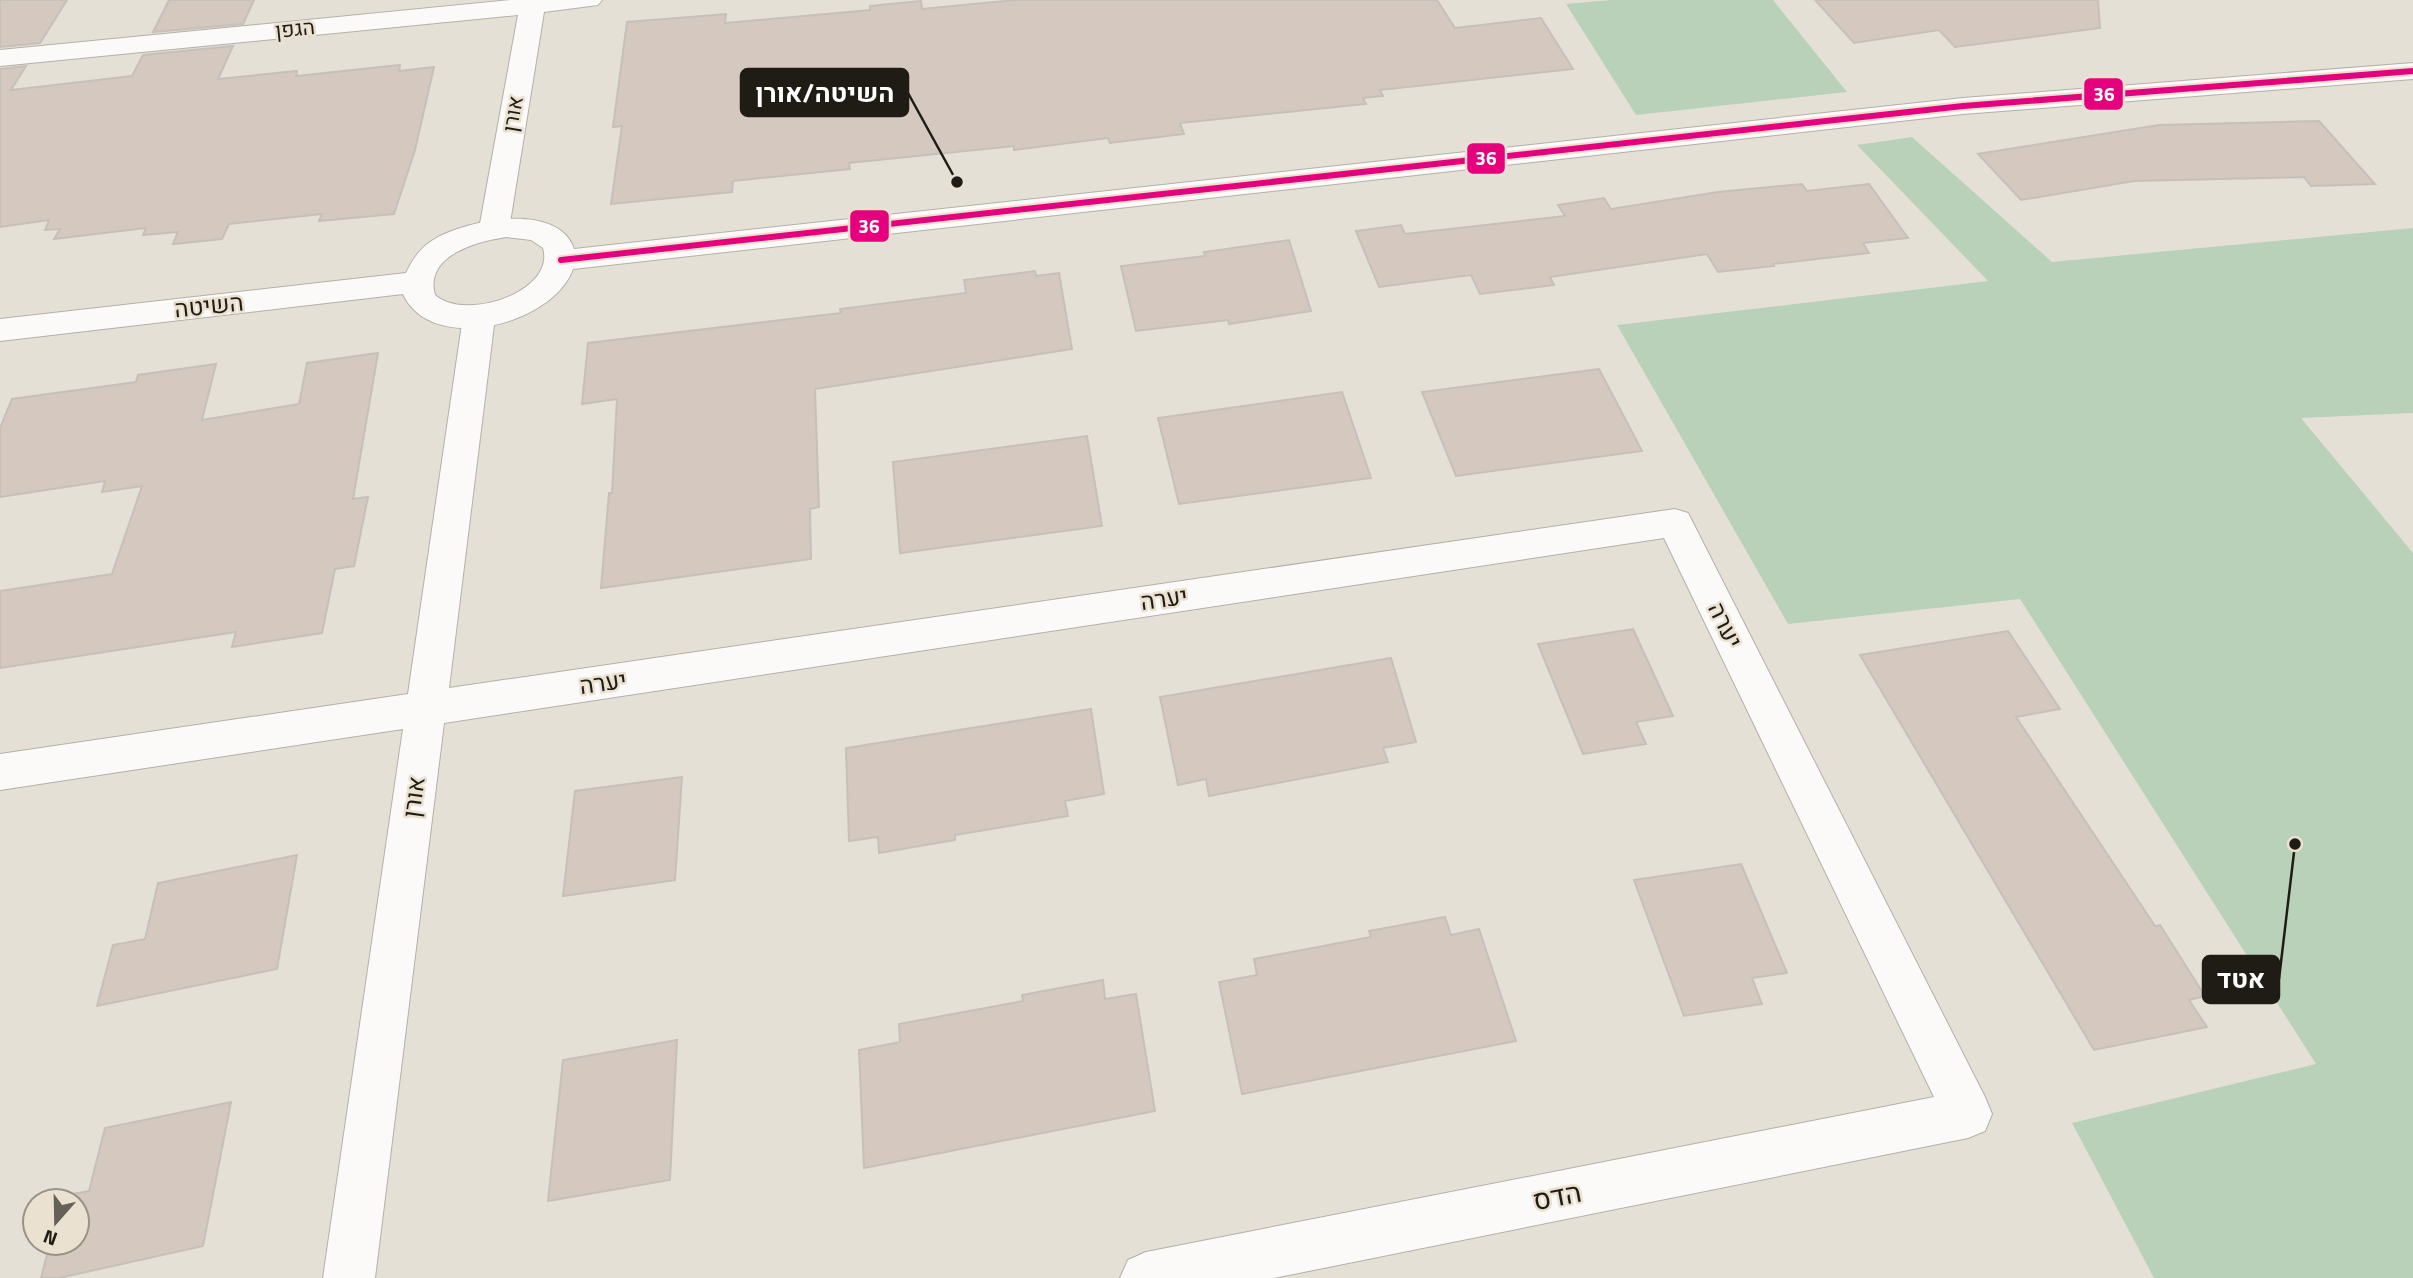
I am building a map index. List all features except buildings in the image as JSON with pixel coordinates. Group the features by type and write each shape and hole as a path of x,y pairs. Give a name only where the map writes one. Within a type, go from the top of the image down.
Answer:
{"street":[{"name":"הגפן","path":"0,58 532,3 589,0"},
{"name":"אורן","path":"494,229 532,3"},
{"path":"561,260 1963,106 2413,71"},
{"path":"520,228 543,233 557,245 561,260 555,278 538,295 507,311 479,317 458,317 434,310 421,298 417,282 425,264 443,248 467,236 494,229 520,228"},
{"name":"השיטה","path":"0,330 417,282"},
{"name":"אורן","path":"349,1278 479,317"},
{"name":"יערה","path":"0,772 1675,523 1968,1114"},
{"name":"הדס","path":"1146,1278 1968,1114"}],"green space":[{"path":"1611,0 1773,0 1847,92 1636,115 1566,4"},
{"path":"1912,137 2052,262 2413,228 2413,413 2301,418 2413,553 2413,1278 2154,1278 2072,1123 2316,1064 2020,599 1788,624 1617,325 1988,281 1857,145"}],"transit line":[{"name":"36","path":"561,260 1963,106 2413,71"}],"place":[{"name":"השיטה/אורן","path":"957,182"},
{"name":"אטד","path":"2295,844"}]}
